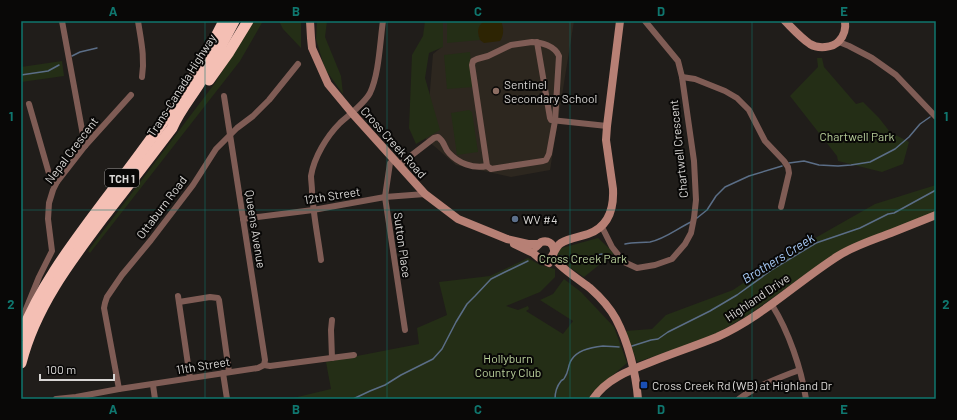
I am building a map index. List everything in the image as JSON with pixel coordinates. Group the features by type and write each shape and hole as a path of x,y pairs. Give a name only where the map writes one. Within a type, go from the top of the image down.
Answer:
{"highway":[{"path":"151,139 198,62 218,21"},
{"name":"Trans-Canada Highway","path":"21,335 32,309 54,271 174,108 213,44 224,21"},
{"name":"Trans-Canada Highway","path":"21,363 37,319 61,275 87,238 172,128 176,119 211,64 234,21"},
{"path":"172,128 218,68 248,21"}],"street":[{"path":"62,21 85,146"},
{"path":"138,21 144,64 142,77"},
{"name":"Cross Creek Road","path":"310,21 312,48 328,84 425,194 458,219 507,239 528,244 538,244"},
{"path":"321,260 313,210 311,176 317,157 327,140 339,124 352,113 369,94 374,82 378,62 383,21"},
{"path":"545,260 548,260 559,244 566,240 589,234 602,226 608,218 614,197 606,140 620,21"},
{"name":"Chartwell Crescent","path":"602,226 612,247 624,262 637,268 655,265 672,259 685,244 691,233 696,200 694,161 682,77 678,61 645,21"},
{"path":"785,21 811,45 819,47 832,46 839,42 845,30 845,21"},
{"path":"537,42 551,120 607,126"},
{"path":"399,165 434,138 438,138 442,141 448,152 459,161 475,167 487,166 491,169 546,160 549,154 555,121 558,56 554,49 537,42 511,44 488,56 473,61 472,65 487,166"},
{"path":"839,42 872,58 896,75 936,117"},
{"name":"Ottaburn Road","path":"119,389 104,308 107,297 122,275 193,186 216,149 236,128 253,116 298,64"},
{"path":"682,77 695,79 725,91 737,98 749,110 766,141 788,167 789,173 781,207"},
{"name":"Nepal Crescent","path":"22,319 39,277 52,251 48,219 49,203 53,190 57,182 85,146 131,95"},
{"name":"Queens Avenue","path":"224,96 265,360 264,365"},
{"path":"29,104 50,177 57,182"},
{"name":"Sutton Place","path":"390,163 386,197 405,330"},
{"name":"12th Street","path":"243,219 313,210 386,197 425,194"},
{"name":"Highland Drive","path":"593,399 607,384 621,374 717,337 742,324 772,305 839,255 936,215"},
{"path":"560,266 551,264 537,256 536,250 538,244 562,237 580,236"},
{"name":"Cross Creek Road","path":"507,239 537,256"},
{"path":"547,242 552,245 554,259 560,266 592,290 615,317 634,369 638,399"},
{"path":"190,378 179,299 210,297 218,298 226,373 227,399"},
{"path":"772,305 779,316 791,345 806,399"},
{"path":"332,320 332,358"},
{"name":"11th Street","path":"56,399 76,398 119,389 258,368 264,365 270,366 354,355"},
{"path":"739,399 745,394 777,378 799,370"},
{"path":"153,385 155,399"}],"shaded area":[{"name":"Sentinel Secondary School","path":"443,21 574,21 550,170 511,177 456,165 426,139 433,54 443,46"}],"green space":[{"path":"253,21 263,21 240,61 90,253 88,251 215,83"},
{"path":"279,21 301,21 301,48 283,29"},
{"path":"317,21 327,21 325,37 341,76 343,94 325,69 316,39"},
{"path":"425,21 443,21 443,47 429,53 425,78 440,130 416,144 409,128 412,55 423,36"},
{"path":"447,21 484,21 478,29 480,40 447,43"},
{"path":"470,52 473,87 447,89 444,55"},
{"name":"Chartwell Park","path":"817,58 822,58 824,67 856,104 863,102 890,132 909,142 903,164 882,172 838,161 837,156 790,96 818,67"},
{"path":"62,61 64,76 21,82 21,67"},
{"path":"469,110 472,112 478,152 457,155 451,113"},
{"path":"936,185 936,212 830,257 747,316 715,334 637,362 625,331 652,329 666,315 733,290 780,258 875,204"},
{"name":"Cross Creek Park","path":"598,238 614,253 584,277 556,258 558,249"},
{"name":"Hollyburn Country Club","path":"528,258 540,265 555,269 555,277 540,292 506,306 518,310 528,306 529,309 526,311 563,334 573,321 540,300 553,294 564,279 581,292 614,327 627,363 593,392 588,399 289,399 331,389 326,362 419,344 417,328 447,315 439,282 490,276"}],"sand":[{"path":"484,21 501,21 503,31 500,41 484,43 480,40 478,29"}],"waterway":[{"path":"72,56 80,52 97,48"},
{"path":"21,75 48,71 59,65"},
{"path":"789,163 804,161 819,165 838,166 870,162 895,149 909,137 920,124 930,117"},
{"path":"697,218 707,210 716,196 725,187 749,176 782,166"},
{"name":"Brothers Creek","path":"632,346 658,339 668,332 710,311 737,295 773,269 816,243 860,228 888,214 894,213 936,190"},
{"path":"625,244 656,241 691,222"},
{"path":"560,256 582,261 602,254"},
{"path":"353,399 385,385 433,359 442,349 467,304 491,279 528,261"},
{"name":"Brothers Creek","path":"555,399 557,387 564,379 571,361 578,353 595,347 619,347"}],"place":[{"name":"Sentinel Secondary School","path":"496,91"},
{"name":"WV #4","path":"515,219"},
{"name":"Cross Creek Rd (WB) at Highland Dr","path":"644,385"}]}
